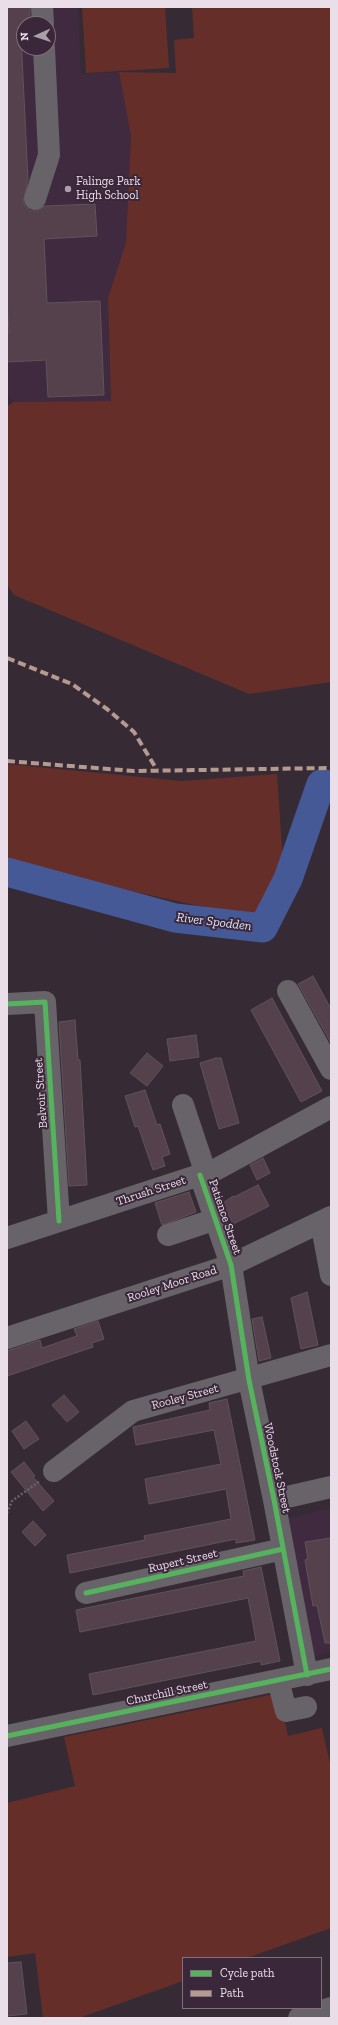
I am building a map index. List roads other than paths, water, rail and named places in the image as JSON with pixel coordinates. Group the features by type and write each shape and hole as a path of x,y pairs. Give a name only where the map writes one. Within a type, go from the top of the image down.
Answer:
{"street":[{"path":"35,199 49,155 44,56"},
{"path":"288,991 331,1069"},
{"name":"Belvoir Street","path":"7,1004 45,1002 59,1221"},
{"name":"Patience Street","path":"183,1105 231,1265"},
{"name":"Thrush Street","path":"7,1238 215,1170 331,1107"},
{"path":"168,1235 216,1219"},
{"path":"326,1220 331,1275"},
{"name":"Rooley Moor Road","path":"7,1338 231,1265 326,1220"},
{"name":"Woodstock Street","path":"231,1265 249,1380 274,1500 307,1674"},
{"name":"Rooley Street","path":"54,1471 133,1411 249,1380 331,1355"},
{"path":"274,1500 331,1487"},
{"name":"Rupert Street","path":"86,1593 283,1549"},
{"name":"Churchill Street","path":"7,1736 331,1669"},
{"path":"278,1680 286,1711 306,1707"},
{"path":"299,2018 331,2008"}],"waterway":[{"name":"River Spodden","path":"7,872 175,918 263,928 288,879 321,784 331,785"}],"place":[{"name":"Falinge Park High School","path":"68,189"}]}
